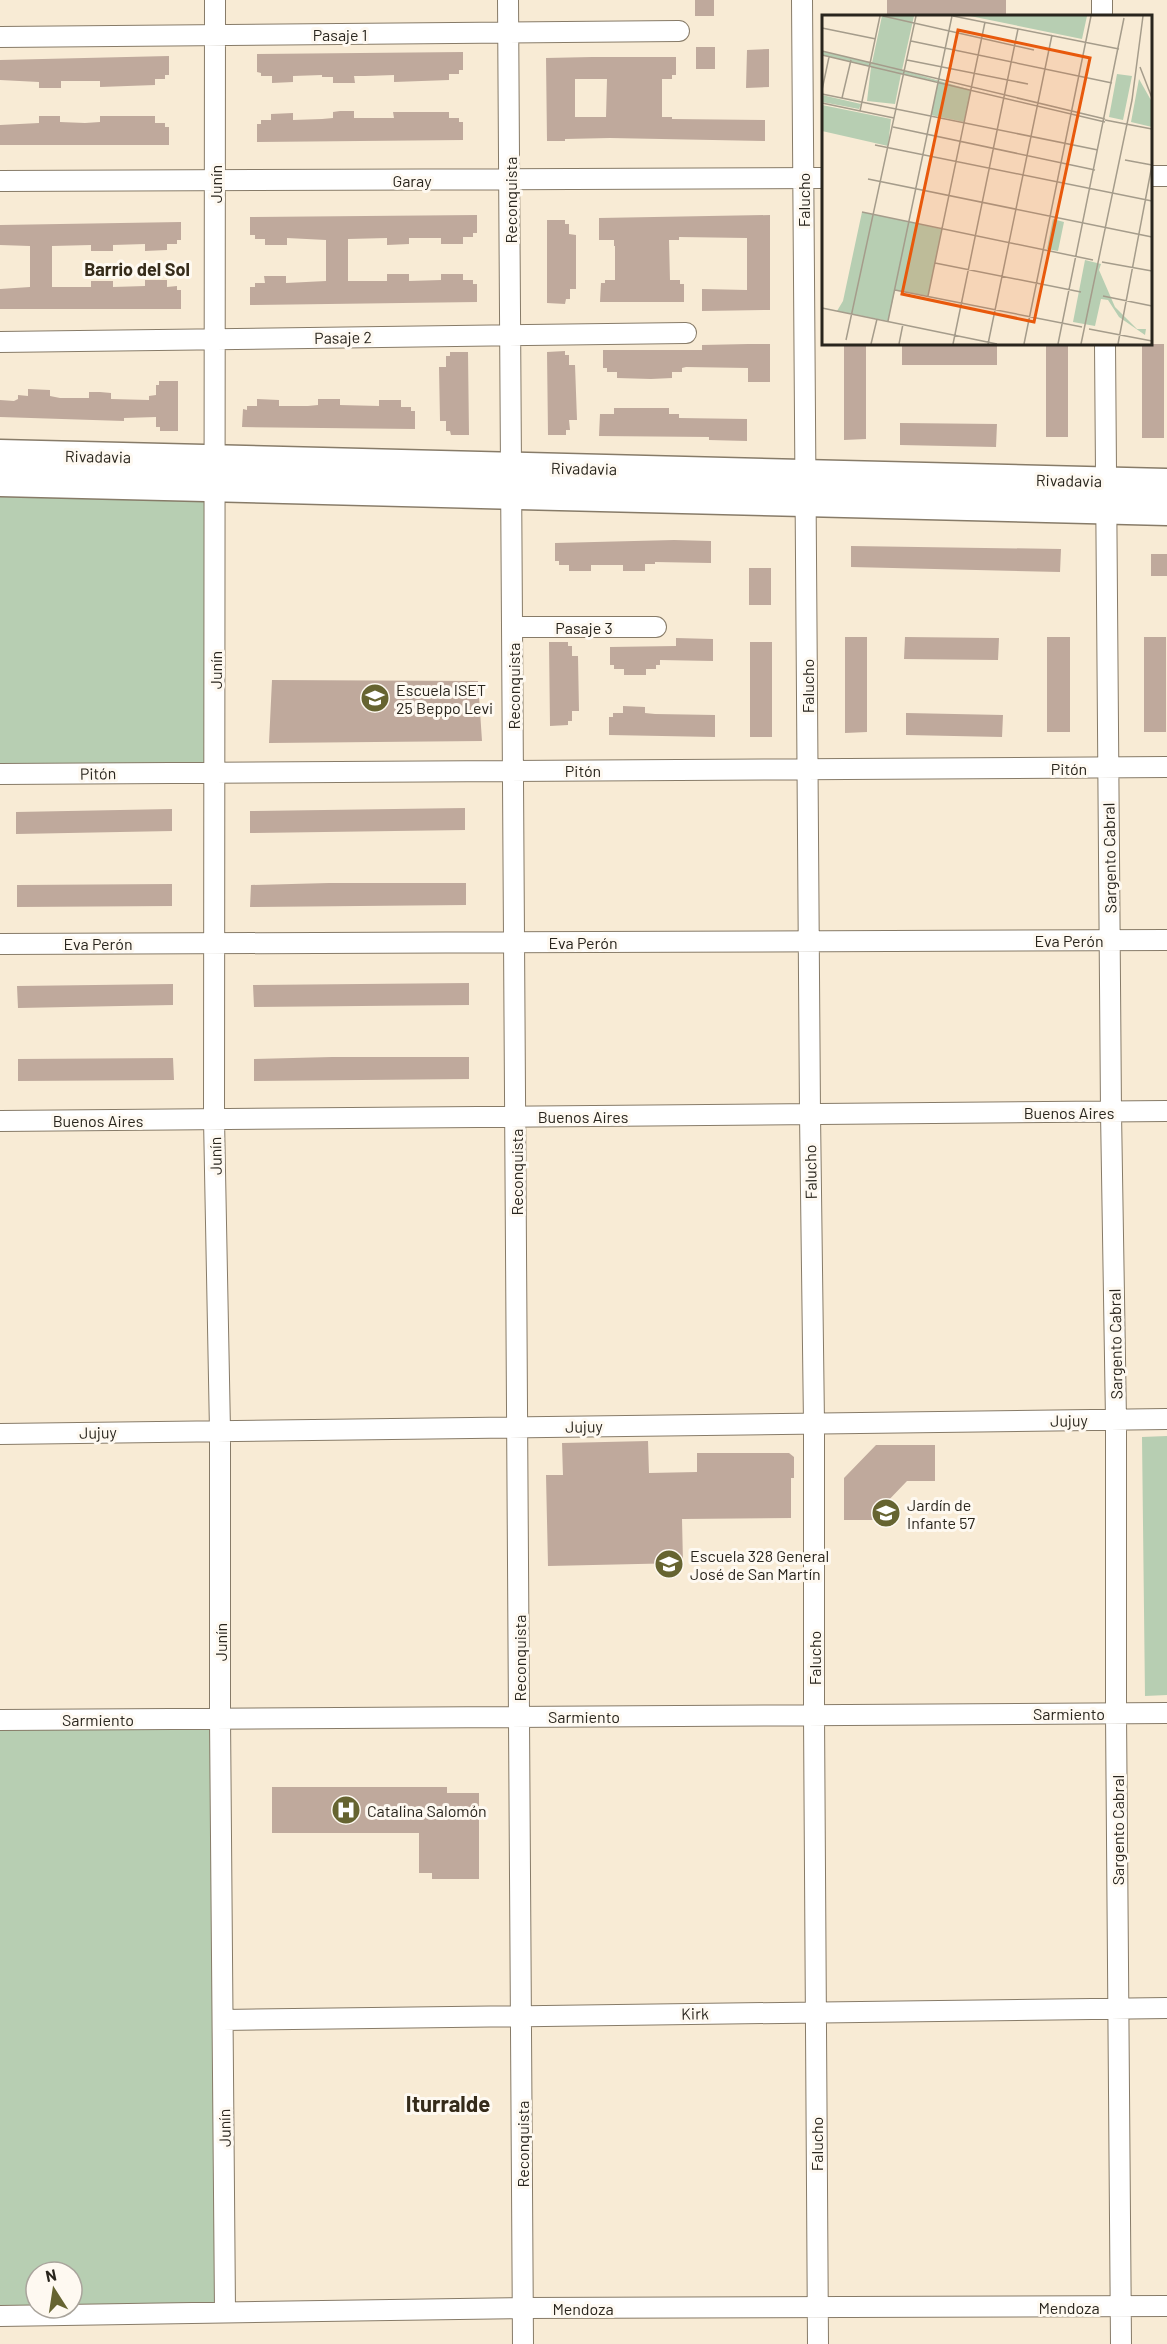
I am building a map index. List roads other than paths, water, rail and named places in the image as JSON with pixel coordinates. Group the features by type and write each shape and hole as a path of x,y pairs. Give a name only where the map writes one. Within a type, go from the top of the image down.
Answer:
{"street":[{"name":"Junín","path":"215,0 214,1119 220,1431 225,2312"},
{"name":"Reconquista","path":"508,0 523,2344"},
{"name":"Falucho","path":"802,0 808,941 814,1424 818,2344"},
{"name":"Pasaje 1","path":"0,37 679,31"},
{"name":"Garay","path":"0,181 822,178"},
{"name":"Pasaje 2","path":"0,342 686,333"},
{"name":"Sargento Cabral","path":"1105,345 1111,1112 1116,1420 1121,2344"},
{"name":"Rivadavia","path":"0,454 1167,483"},
{"name":"Rivadavia","path":"0,482 1167,511"},
{"name":"Pasaje 3","path":"512,627 656,627"},
{"name":"Pitón","path":"0,774 1167,767"},
{"name":"Eva Perón","path":"0,944 1167,940"},
{"name":"Buenos Aires","path":"0,1121 1167,1111"},
{"name":"Jujuy","path":"0,1434 1167,1419"},
{"name":"Sarmiento","path":"0,1720 1167,1713"},
{"name":"Kirk","path":"223,2020 1167,2008"},
{"name":"Mendoza","path":"0,2316 523,2308 1167,2306"}],"place":[{"name":"Escuela ISET 25 Beppo Levi","path":"375,698"},
{"name":"Jardín de Infante 57","path":"886,1513"},
{"name":"Escuela 328 General José de San Martín","path":"669,1564"},
{"name":"Catalina Salomón","path":"346,1810"}],"district":[{"name":"Barrio del Sol","path":"137,269"},
{"name":"Iturralde","path":"448,2103"}]}
